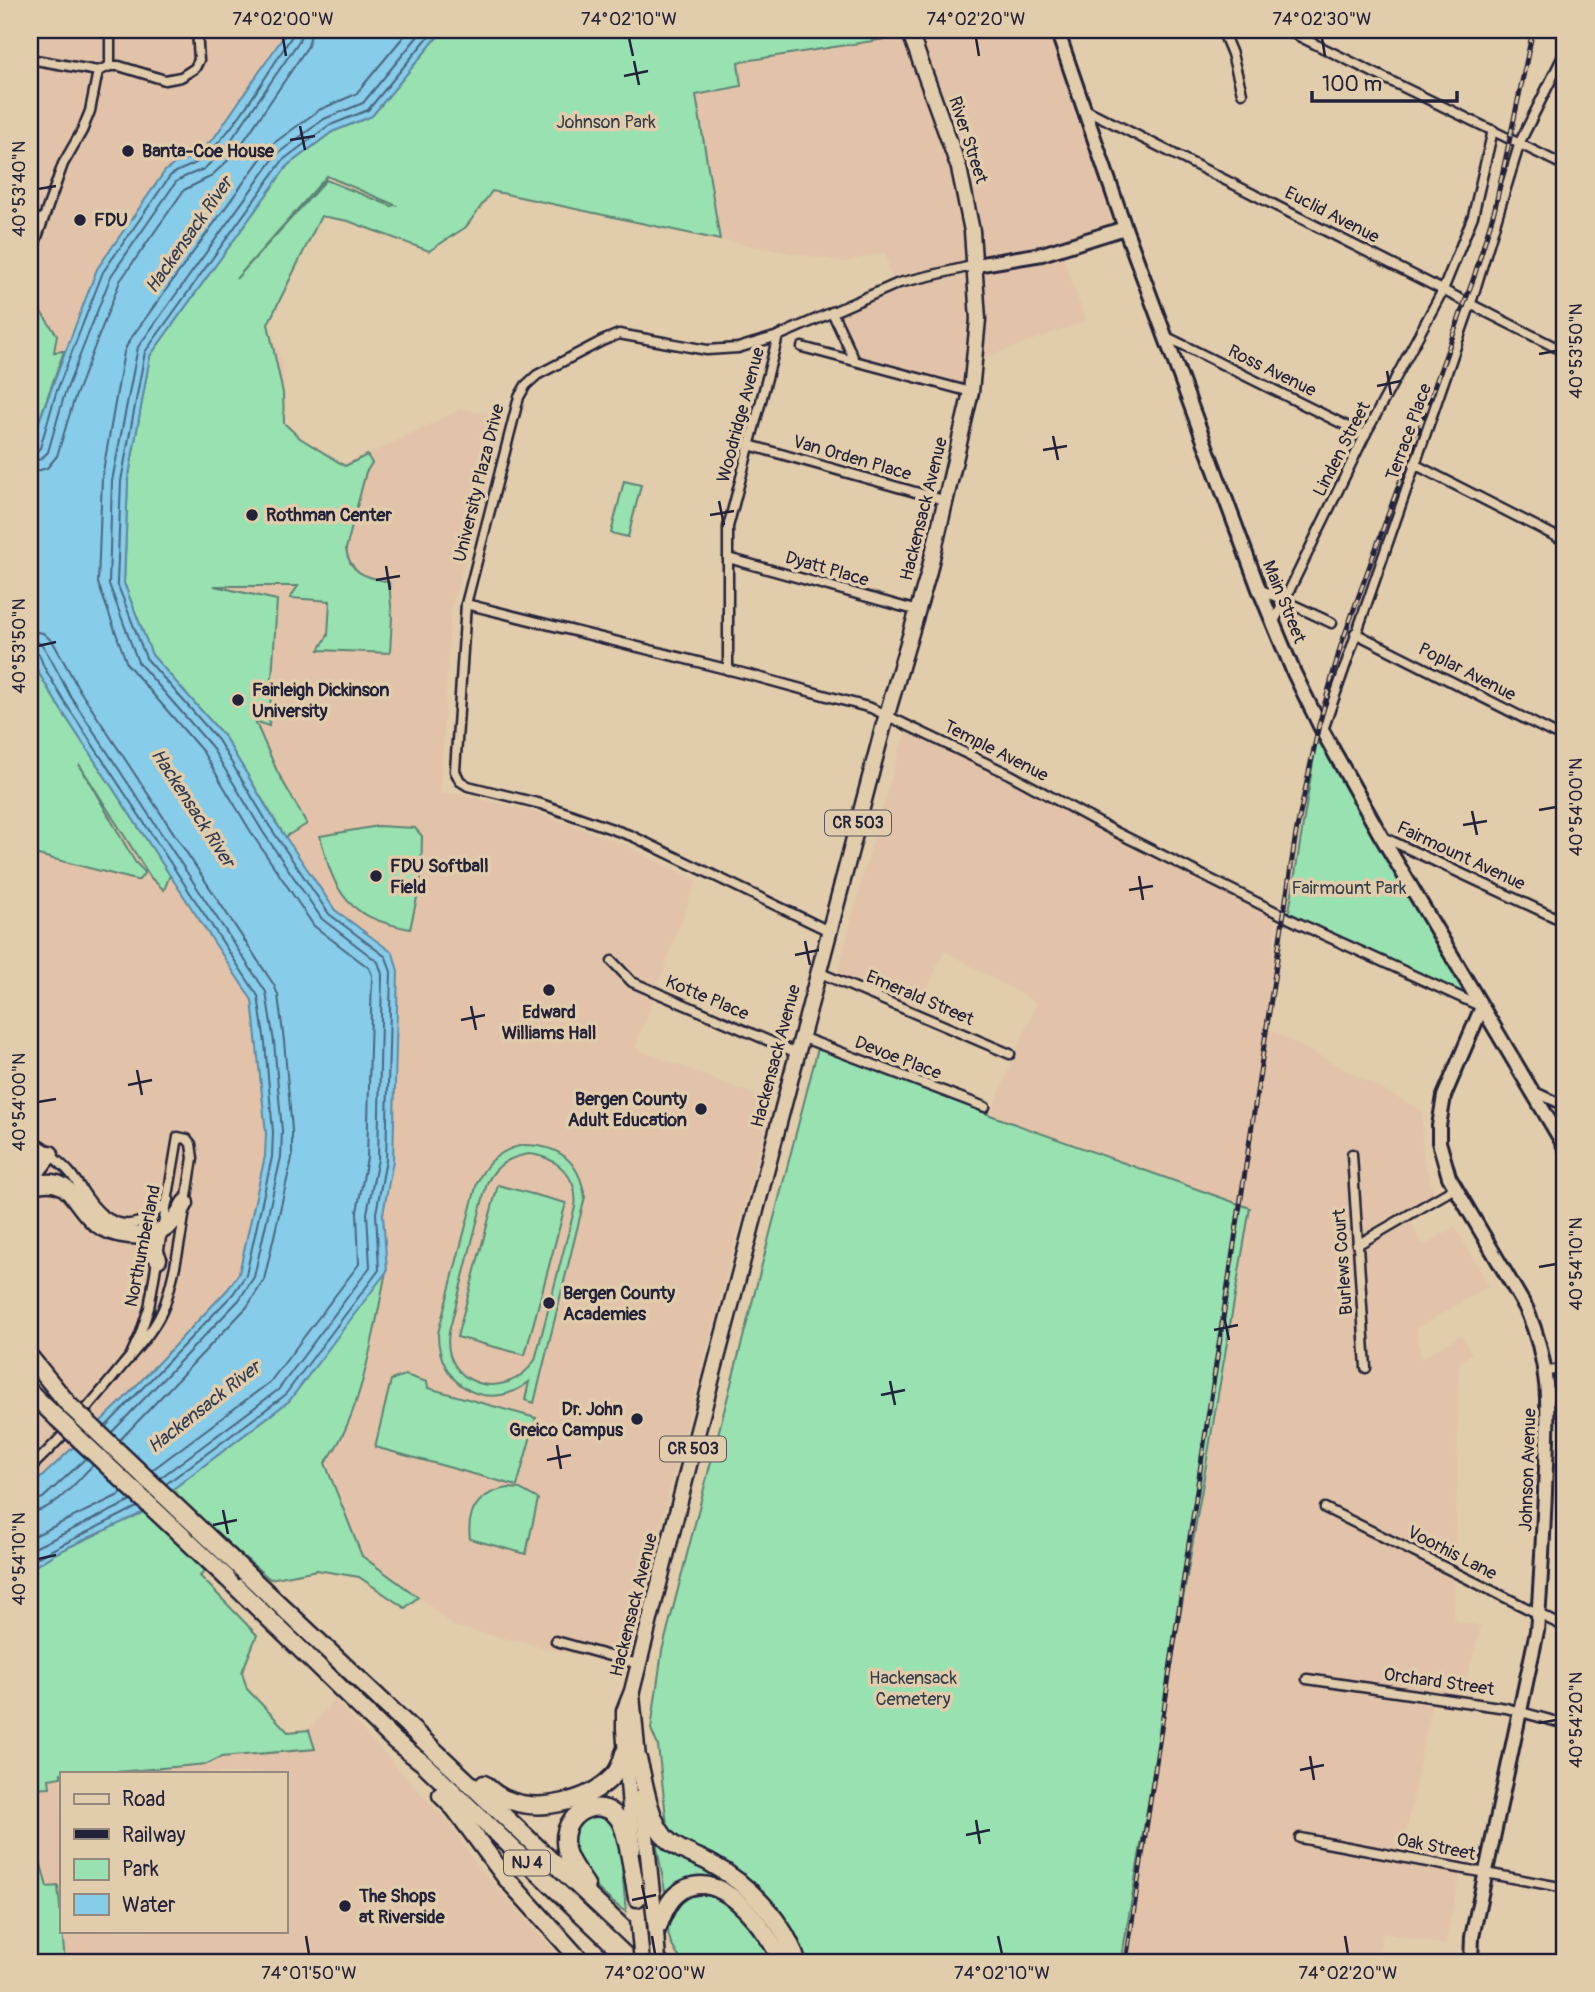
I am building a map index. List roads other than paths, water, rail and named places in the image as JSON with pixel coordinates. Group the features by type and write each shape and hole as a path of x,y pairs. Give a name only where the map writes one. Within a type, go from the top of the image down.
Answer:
{"highway":[{"path":"30,1162 40,1148"},
{"path":"30,1179 40,1148"},
{"path":"30,1186 56,1184 67,1189 98,1225 130,1235 164,1229 176,1219 185,1203"},
{"path":"143,1234 155,1249 158,1259"},
{"path":"30,1357 69,1405"},
{"name":"NJ 4","path":"30,1369 659,1962"},
{"name":"NJ 4","path":"30,1392 395,1741 423,1763 632,1962"},
{"path":"395,1741 398,1753 454,1808 506,1878 582,1962"},
{"path":"435,1751 502,1798 518,1804 537,1806 570,1800 600,1786 615,1775 631,1756 662,1834 671,1843 722,1871 751,1894 781,1930 797,1962"},
{"path":"603,1910 572,1863 565,1842 570,1821 582,1810 602,1809 612,1813 621,1822 637,1898"},
{"path":"656,1932 665,1911 678,1894 690,1888 712,1888 730,1895 748,1911 772,1941 782,1962"}],"main road":[{"name":"River Street","path":"909,30 959,168 976,265"},
{"name":"Main Street","path":"1056,30 1125,228 1273,624 1323,732 1381,836 1565,1147"},
{"name":"University Plaza Drive","path":"976,265 1044,254 1125,228"},
{"name":"Hackensack Avenue","path":"642,1962 631,1756 632,1690 886,715 918,611 947,501 971,392 978,319 976,265"},
{"name":"Johnson Avenue","path":"1471,1962 1472,1937 1538,1614 1548,1414 1546,1371 1541,1348 1526,1308 1455,1188 1439,1142 1440,1110 1482,1007"},
{"name":"Hackensack Avenue","path":"631,1756 659,1962"},
{"path":"1461,1962 1472,1937"}],"street":[{"path":"110,30 110,66"},
{"path":"30,59 98,71 119,66 165,80 181,77 195,68 199,60 197,30"},
{"path":"1222,30 1232,54 1241,93"},
{"path":"1286,30 1565,166"},
{"path":"1520,142 1565,52"},
{"path":"30,257 63,164 90,111 98,71"},
{"name":"Euclid Avenue","path":"1083,108 1565,352"},
{"name":"Linden Street","path":"1273,624 1365,435 1443,289 1474,216 1493,130"},
{"name":"Terrace Place","path":"1323,732 1471,303 1520,142"},
{"path":"30,219 43,219"},
{"name":"University Plaza Drive","path":"829,931 632,836 541,804 468,786 460,781 455,771 466,604 519,397 537,374 619,334 720,351 738,348 778,336 899,283 976,265"},
{"path":"832,312 855,361"},
{"name":"Woodridge Avenue","path":"729,670 728,527 778,336"},
{"name":"Ross Avenue","path":"1165,336 1365,435"},
{"path":"802,347 971,392"},
{"name":"Van Orden Place","path":"749,445 947,501"},
{"path":"1414,464 1565,541"},
{"name":"Dyatt Place","path":"728,558 918,611"},
{"path":"1259,589 1332,623"},
{"name":"Temple Avenue","path":"466,604 871,708 1009,774 1149,849 1298,923 1482,1007"},
{"name":"Poplar Avenue","path":"1355,633 1565,739"},
{"name":"Fairmount Avenue","path":"1381,836 1565,922"},
{"name":"Kotte Place","path":"612,961 632,982 797,1053"},
{"name":"Emerald Street","path":"818,972 1010,1054"},
{"name":"Devoe Place","path":"801,1037 985,1107"},
{"path":"1530,1090 1565,1106"},
{"name":"Northumberland","path":"129,1359 149,1308 178,1137 187,1139 191,1144 193,1158 185,1203"},
{"path":"40,1148 69,1172 103,1215 112,1220 138,1224 157,1213 169,1200"},
{"name":"Burlews Court","path":"1352,1154 1366,1368"},
{"path":"1357,1245 1455,1188"},
{"path":"30,1468 90,1405 151,1331 164,1306 185,1203"},
{"path":"1546,1371 1565,1369"},
{"name":"Voorhis Lane","path":"1325,1508 1565,1627"},
{"path":"556,1641 638,1664"},
{"name":"Orchard Street","path":"1307,1678 1506,1708 1565,1724"},
{"name":"Oak Street","path":"1300,1838 1565,1888"}],"water":[{"name":"Hackensack River","path":"288,30 443,30 372,116 332,132 288,165 150,356 128,481 124,583 152,655 224,736 276,823 335,910 393,953 398,971 393,1161 383,1214 387,1271 289,1401 140,1514 56,1553 30,1569 30,1488 119,1404 228,1289 239,1273 265,1156 266,1133 252,1000 37,670 30,648 30,468 35,432 97,269 165,171 176,163 195,156 214,138"}],"railway":[{"path":"1126,1962 1296,833 1319,725 1341,645 1474,277 1495,208 1533,30"}],"place":[{"name":"Banta-Coe House","path":"128,151"},
{"name":"FDU","path":"80,220"},
{"name":"Rothman Center","path":"252,515"},
{"name":"Fairleigh Dickinson University","path":"238,700"},
{"name":"FDU Softball Field","path":"376,876"},
{"name":"Edward Williams Hall","path":"549,990"},
{"name":"Bergen County Adult Education","path":"701,1109"},
{"name":"Bergen County Academies","path":"549,1303"},
{"name":"Dr. John Greico Campus","path":"637,1419"},
{"name":"The Shops at Riverside","path":"345,1906"}],"park label":[{"name":"Johnson Park","path":"606,122"},
{"name":"Fairmount Park","path":"1349,888"},
{"name":"Hackensack Cemetery","path":"913,1688"}]}
